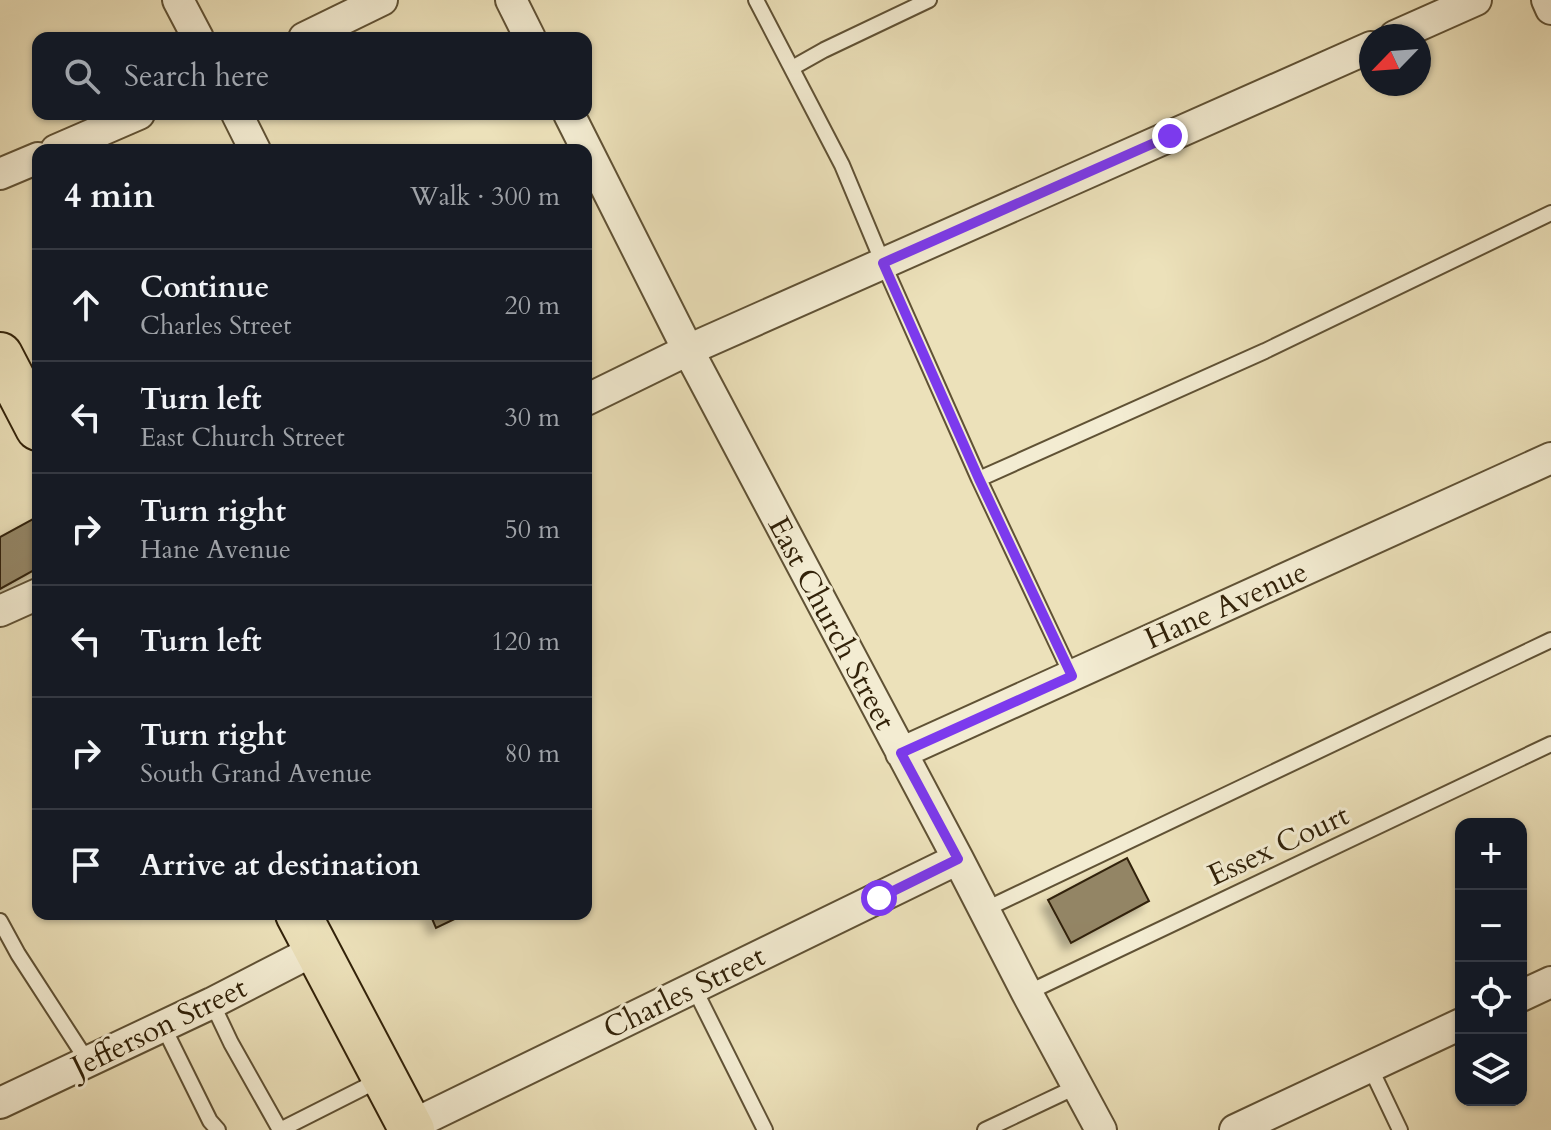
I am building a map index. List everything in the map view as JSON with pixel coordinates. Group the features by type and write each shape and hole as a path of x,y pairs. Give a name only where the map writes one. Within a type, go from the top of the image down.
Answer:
{"main road":[{"path":"0,355 32,416"},
{"path":"308,932 411,1128"}],"street":[{"path":"178,0 195,32"},
{"path":"316,32 382,0"},
{"path":"511,0 527,32"},
{"path":"1422,24 1476,0"},
{"path":"1547,0 1551,9"},
{"path":"592,397 688,350 1359,52"},
{"path":"70,144 125,120"},
{"path":"240,120 252,144"},
{"name":"East Church Street","path":"572,120 584,144"},
{"name":"East Church Street","path":"592,160 688,350 1101,1130"},
{"path":"0,174 32,161"},
{"name":"Hane Avenue","path":"901,753 1551,458"},
{"path":"0,611 32,597"},
{"name":"Charles Street","path":"411,1128 958,859"},
{"name":"Jefferson Street","path":"0,1103 212,1003 308,932"},
{"path":"1527,993 1551,982"},
{"path":"1235,1130 1455,1027"}],"lane":[{"path":"756,0 842,165 979,479 1072,676"},
{"path":"792,68 929,0"},
{"path":"979,479 1265,351 1551,213"},
{"path":"984,910 1551,640"},
{"name":"Essex Court","path":"1027,993 1551,744"},
{"path":"0,921 88,1062"},
{"path":"694,988 765,1130"},
{"path":"212,1003 280,1130 384,1077"},
{"path":"163,1026 210,1121 218,1130"},
{"path":"1370,1067 1400,1130"},
{"path":"985,1130 1079,1086"}],"building":[{"path":"32,520 32,571 0,589 0,537"},
{"path":"1127,858 1149,901 1071,943 1048,900"},
{"path":"433,920 453,920 436,928"}],"route":[{"path":"879,898 958,859 901,753 1072,676 979,479 883,263 1170,136"}]}
